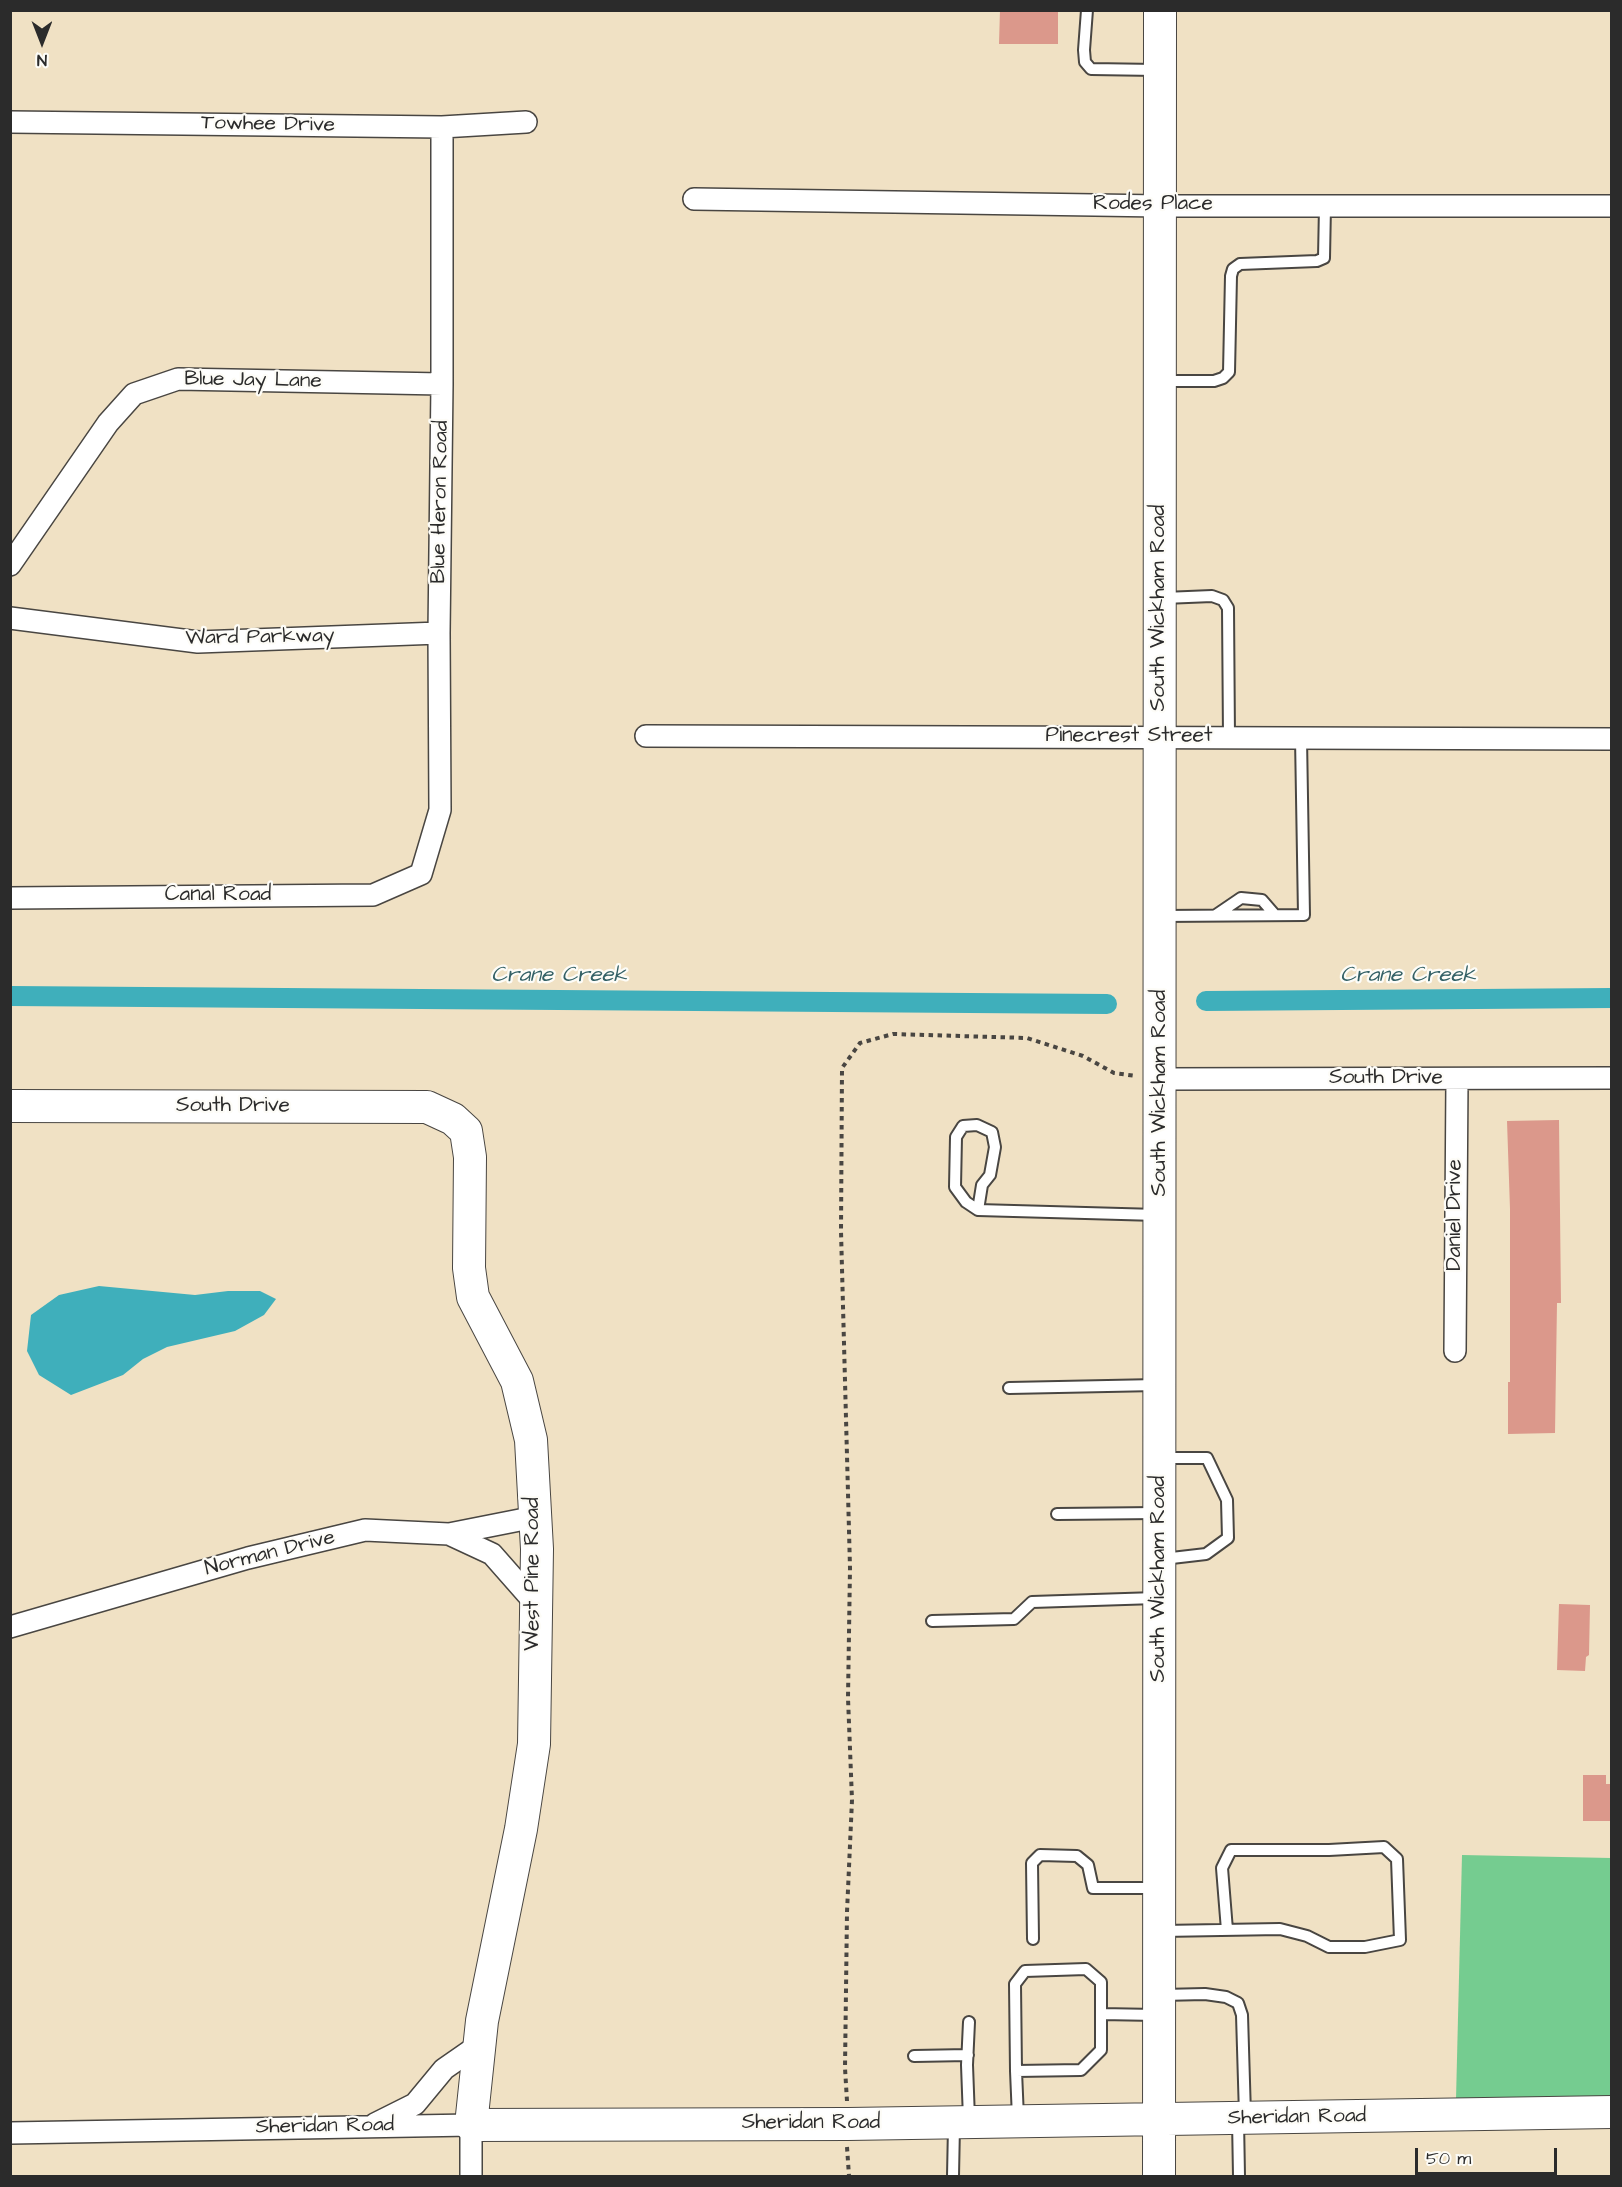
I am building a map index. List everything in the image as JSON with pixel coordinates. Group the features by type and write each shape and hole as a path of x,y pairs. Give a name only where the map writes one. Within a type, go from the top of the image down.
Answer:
{"street":[{"name":"South Wickham Road","path":"1159,2176 1160,10"},
{"name":"Towhee Drive","path":"10,122 442,128 526,122"},
{"name":"Blue Heron Road","path":"421,873 440,810 442,128"},
{"name":"Rodes Place","path":"694,200 1161,206 1611,206"},
{"name":"Blue Jay Lane","path":"10,565 108,423 134,394 178,379 442,384"},
{"name":"Ward Parkway","path":"10,618 198,642 439,633"},
{"name":"Pinecrest Street","path":"646,736 1611,739"},
{"name":"Canal Road","path":"10,898 373,895 421,873"},
{"name":"South Drive","path":"1161,1079 1611,1078"},
{"name":"Daniel Drive","path":"1455,1351 1456,1079"},
{"name":"South Drive","path":"10,1106 427,1107 453,1119"},
{"name":"West Pine Road","path":"453,1119 466,1131 470,1157 469,1268 474,1297 517,1381 531,1440 535,1517 534,1744 521,1829 482,2021 471,2125 471,2176"},
{"name":"Norman Drive","path":"10,1627 248,1558 365,1530 448,1534 535,1517"},
{"path":"448,1534 492,1554 536,1604"},
{"path":"370,2127 415,2104 444,2069 480,2043"},
{"name":"Sheridan Road","path":"10,2133 471,2125 1159,2121 1611,2112"}],"lane":[{"path":"1087,10 1084,50 1085,62 1091,69 1160,70"},
{"path":"1160,381 1214,381 1223,378 1229,372 1233,269 1240,264 1317,261 1324,258 1325,206"},
{"path":"1160,598 1212,596 1223,600 1227,608 1229,738"},
{"path":"1161,916 1304,915 1301,738"},
{"path":"1216,915 1241,898 1262,900 1275,915"},
{"path":"978,1210 982,1185 990,1175 995,1147 992,1132 977,1125 963,1126 956,1137 954,1187 966,1202 978,1210 1161,1215"},
{"path":"1009,1388 1160,1385"},
{"path":"1160,1458 1206,1458 1227,1500 1227,1538 1206,1554 1160,1559"},
{"path":"1057,1514 1160,1512"},
{"path":"932,1621 1014,1619 1032,1602 1160,1598"},
{"path":"1159,1931 1227,1930 1280,1929 1307,1936 1329,1947 1365,1947 1400,1940 1397,1858 1384,1847 1329,1850 1232,1850 1222,1868 1227,1930"},
{"path":"1034,1939 1032,1863 1040,1855 1077,1856 1088,1865 1093,1888 1159,1888"},
{"path":"1016,2071 1081,2070 1101,2049 1101,1982 1086,1969 1025,1971 1015,1984 1016,2071 1018,2122"},
{"path":"1101,2014 1159,2005 1205,1994 1226,1997 1238,2003 1242,2015 1242,2119 1239,2176"},
{"path":"953,2176 962,2123 969,2022"},
{"path":"914,2055 968,2055"}],"path":[{"path":"848,2124 845,2068 852,1800 848,1698 850,1568 841,1243 842,1068 860,1043 893,1034 1027,1038 1083,1056 1114,1073 1161,1079"}],"green space":[{"path":"1462,1855 1611,1858 1611,2097 1456,2099"}],"water":[{"path":"99,1286 195,1295 228,1291 260,1291 276,1299 264,1315 235,1331 167,1347 143,1359 123,1375 71,1395 39,1375 27,1351 31,1315 59,1295"}],"building":[{"path":"1000,10 1058,10 1058,44 999,44"},
{"path":"1559,1120 1561,1303 1557,1303 1555,1433 1508,1434 1510,1209 1507,1121"},
{"path":"1559,1604 1590,1605 1589,1655 1586,1657 1585,1671 1557,1670"},
{"path":"1583,1775 1606,1775 1606,1784 1611,1784 1611,1821 1583,1821"}],"waterway":[{"name":"Crane Creek","path":"10,996 1107,1004"},
{"name":"Crane Creek","path":"1206,1001 1612,998"}]}
